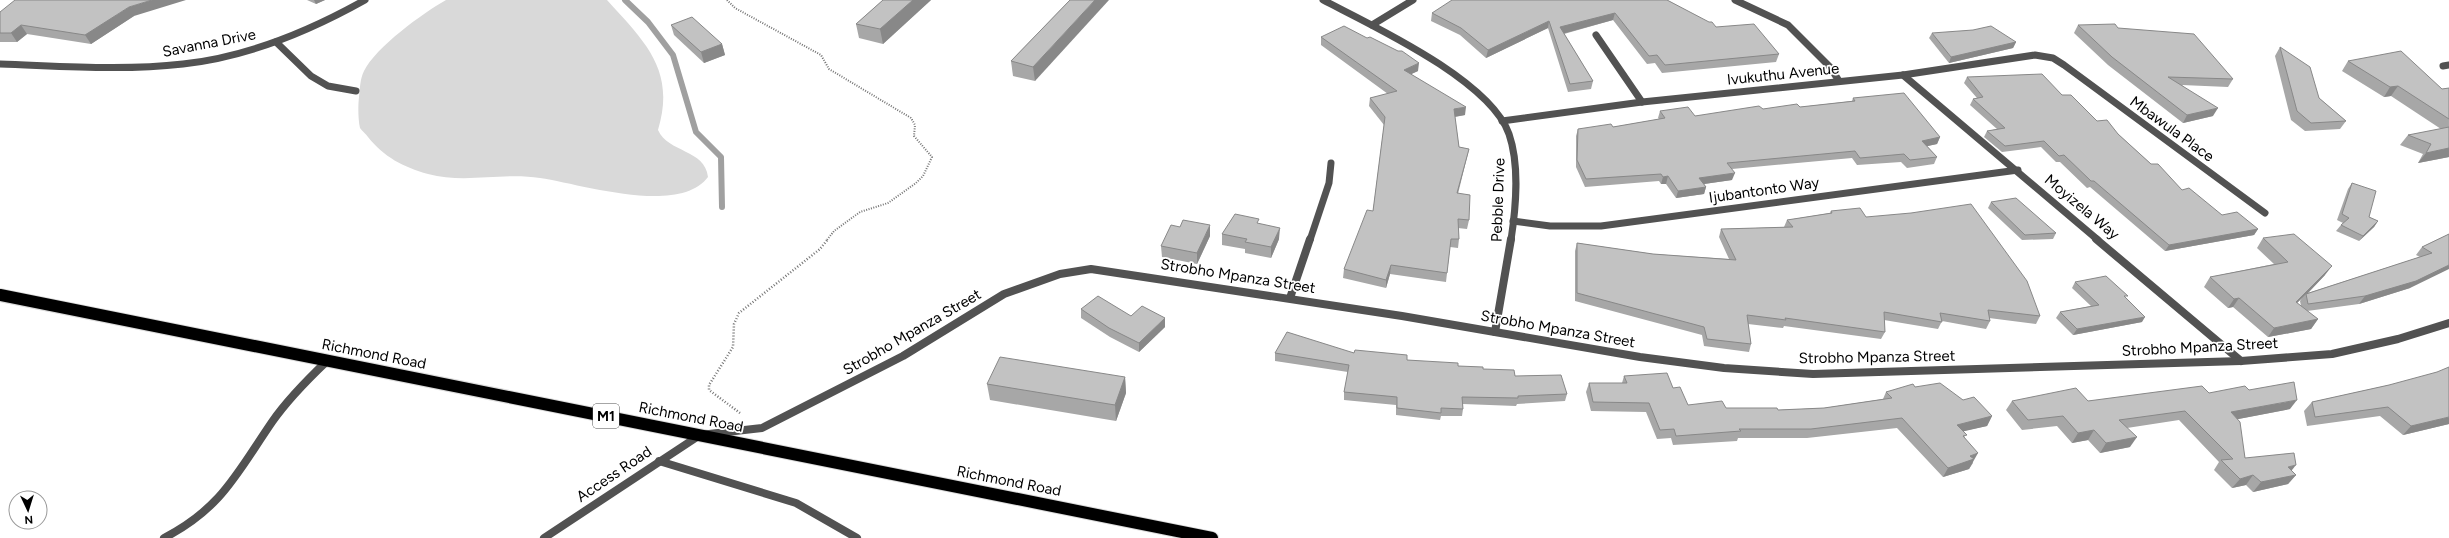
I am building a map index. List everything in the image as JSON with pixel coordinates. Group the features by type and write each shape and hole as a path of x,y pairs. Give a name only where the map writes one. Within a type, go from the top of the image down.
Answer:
{"highway":[{"name":"Richmond Road","path":"0,295 1212,538"}],"street":[{"name":"Savanna Drive","path":"0,64 156,66 193,62 276,42 302,32 365,0"},
{"name":"Pebble Drive","path":"1323,0 1372,25 1444,66 1486,103 1502,121 1508,132 1514,151 1516,179 1513,221 1495,332"},
{"path":"1372,25 1413,0"},
{"path":"1735,0 1788,25 1830,67 1839,82"},
{"path":"1596,35 1642,102"},
{"path":"276,42 311,76 328,86 356,91"},
{"name":"Ivukuthu Avenue","path":"1502,121 1642,102 1903,75 2035,55 2052,58 2064,65"},
{"name":"Mbawula Place","path":"2064,65 2265,213"},
{"name":"Moyizela Way","path":"1903,75 2018,170 2241,361"},
{"path":"1290,298 1329,183 1331,163"},
{"name":"Ijubantonto Way","path":"1513,221 1550,226 1600,226 2018,170"},
{"name":"Strobho Mpanza Street","path":"700,435 762,428 903,356 1004,294 1060,274 1091,269 1290,298 1640,357 1724,368 1813,374 2241,361 2332,354 2398,338 2449,323"},
{"path":"164,538 205,513 232,485 286,402 327,361"},
{"name":"Access Road","path":"544,538 700,435"},
{"path":"659,461 796,503 857,538"}],"path":[{"path":"727,0 735,8 821,55 829,69 911,118 914,125 914,136 932,157 923,176 916,183 888,203 877,208 860,212 834,231 820,249 739,313 735,318 733,347 711,379 709,390 762,428"}],"shaded area":[{"path":"446,0 607,0 634,30 654,58 660,74 663,90 663,109 658,130 670,143 700,161 705,168 708,177 694,188 675,194 653,196 604,191 540,178 512,176 470,178 442,177 410,168 387,156 360,128 358,104 360,84 364,71 389,41 425,13"}],"building":[{"path":"15,0 152,0 129,7 85,35 21,25 11,33 0,33 0,12"},
{"path":"883,0 913,0 880,29 856,24"},
{"path":"1070,0 1095,0 1033,67 1011,61"},
{"path":"1452,0 1667,0 1709,22 1712,22 1716,27 1754,24 1779,54 1665,65 1657,55 1649,56 1615,13 1560,27 1593,81 1570,84 1549,21 1488,50 1461,28 1432,13"},
{"path":"692,17 722,44 701,52 671,25"},
{"path":"2115,24 2118,28 2194,34 2233,79 2168,77 2218,108 2187,115 2112,57 2078,25"},
{"path":"1344,26 1367,38 1370,37 1398,51 1402,51 1419,63 1404,70 1466,107 1454,109 1459,147 1469,149 1457,193 1470,195 1469,220 1458,219 1459,239 1451,239 1447,273 1391,265 1386,280 1344,269 1367,210 1373,211 1385,117 1370,98 1397,91 1321,37"},
{"path":"1991,26 2016,42 1951,57 1932,33 1973,30"},
{"path":"2280,47 2310,67 2319,98 2346,121 2311,123 2297,111"},
{"path":"2401,51 2442,89 2449,88 2449,119 2398,86 2390,87 2348,61"},
{"path":"2042,74 2062,95 2071,95 2097,121 2107,120 2118,134 2151,164 2158,164 2182,190 2189,188 2222,215 2237,212 2258,229 2169,245 2094,181 2091,181 2064,155 2059,156 2044,141 2005,146 1987,131 2005,128 1973,99 1983,97 1967,77"},
{"path":"1904,93 1940,137 1922,141 1937,157 1910,160 1904,154 1860,158 1855,151 1727,163 1735,173 1699,178 1706,187 1678,191 1668,176 1663,177 1661,174 1586,179 1577,160 1578,129 1611,124 1613,127 1665,118 1660,111 1688,107 1695,116 1759,106 1763,109 1797,104 1800,107 1855,101 1853,98"},
{"path":"2449,127 2449,148 2426,153 2431,144 2408,135"},
{"path":"2352,183 2376,191 2369,217 2378,221 2363,236 2341,225 2349,218 2342,214"},
{"path":"2016,198 2056,233 2025,235 1991,202"},
{"path":"1971,204 2027,281 2040,316 1988,310 1990,321 1940,313 1942,322 1884,312 1885,332 1785,318 1786,320 1747,315 1751,344 1707,339 1704,327 1577,293 1577,243 1653,254 1736,260 1721,229 1793,227 1787,220 1832,213 1831,211 1860,208 1866,217 1911,213"},
{"path":"1235,214 1259,219 1257,223 1280,228 1271,247 1245,242 1247,239 1222,234"},
{"path":"1183,220 1210,225 1197,253 1161,246 1171,225 1180,227"},
{"path":"2294,234 2332,266 2296,302 2318,319 2274,328 2239,298 2234,299 2210,277 2288,262 2263,238"},
{"path":"2449,234 2449,265 2416,281 2365,296 2308,304 2306,294 2432,253 2422,247"},
{"path":"2106,276 2128,296 2124,296 2145,317 2077,329 2060,312 2099,305 2075,282"},
{"path":"1098,296 1131,316 1142,306 1165,318 1139,343 1109,328 1081,309"},
{"path":"1287,332 1354,353 1355,350 1407,355 1407,360 1458,363 1458,366 1483,367 1483,369 1514,370 1515,376 1561,375 1567,394 1518,396 1518,398 1462,397 1463,409 1441,408 1441,413 1397,408 1397,397 1344,392 1349,365 1275,353"},
{"path":"1000,357 1125,377 1115,405 987,384"},
{"path":"2449,367 2449,417 2411,426 2388,407 2315,417 2312,402 2389,385 2437,372"},
{"path":"1667,373 1673,388 1680,387 1688,405 1722,401 1726,408 1777,408 1778,410 1824,408 1892,398 1886,392 1913,384 1915,387 1940,383 1963,400 1974,397 1992,416 1957,425 1967,435 1963,436 1978,453 1970,456 1974,459 1948,468 1902,418 1811,429 1739,429 1741,431 1676,436 1674,429 1660,430 1649,403 1593,402 1589,383 1627,383 1624,376"},
{"path":"2294,382 2297,400 2231,412 2240,422 2245,458 2294,453 2296,465 2288,467 2296,475 2261,482 2253,475 2240,479 2221,460 2233,459 2185,411 2119,420 2137,437 2106,443 2094,430 2078,433 2063,416 2028,420 2012,401 2076,388 2088,401 2202,386 2209,393 2245,386 2249,390"}],"waterway":[{"path":"625,0 648,22 673,55 696,132 721,157 722,207"}]}
